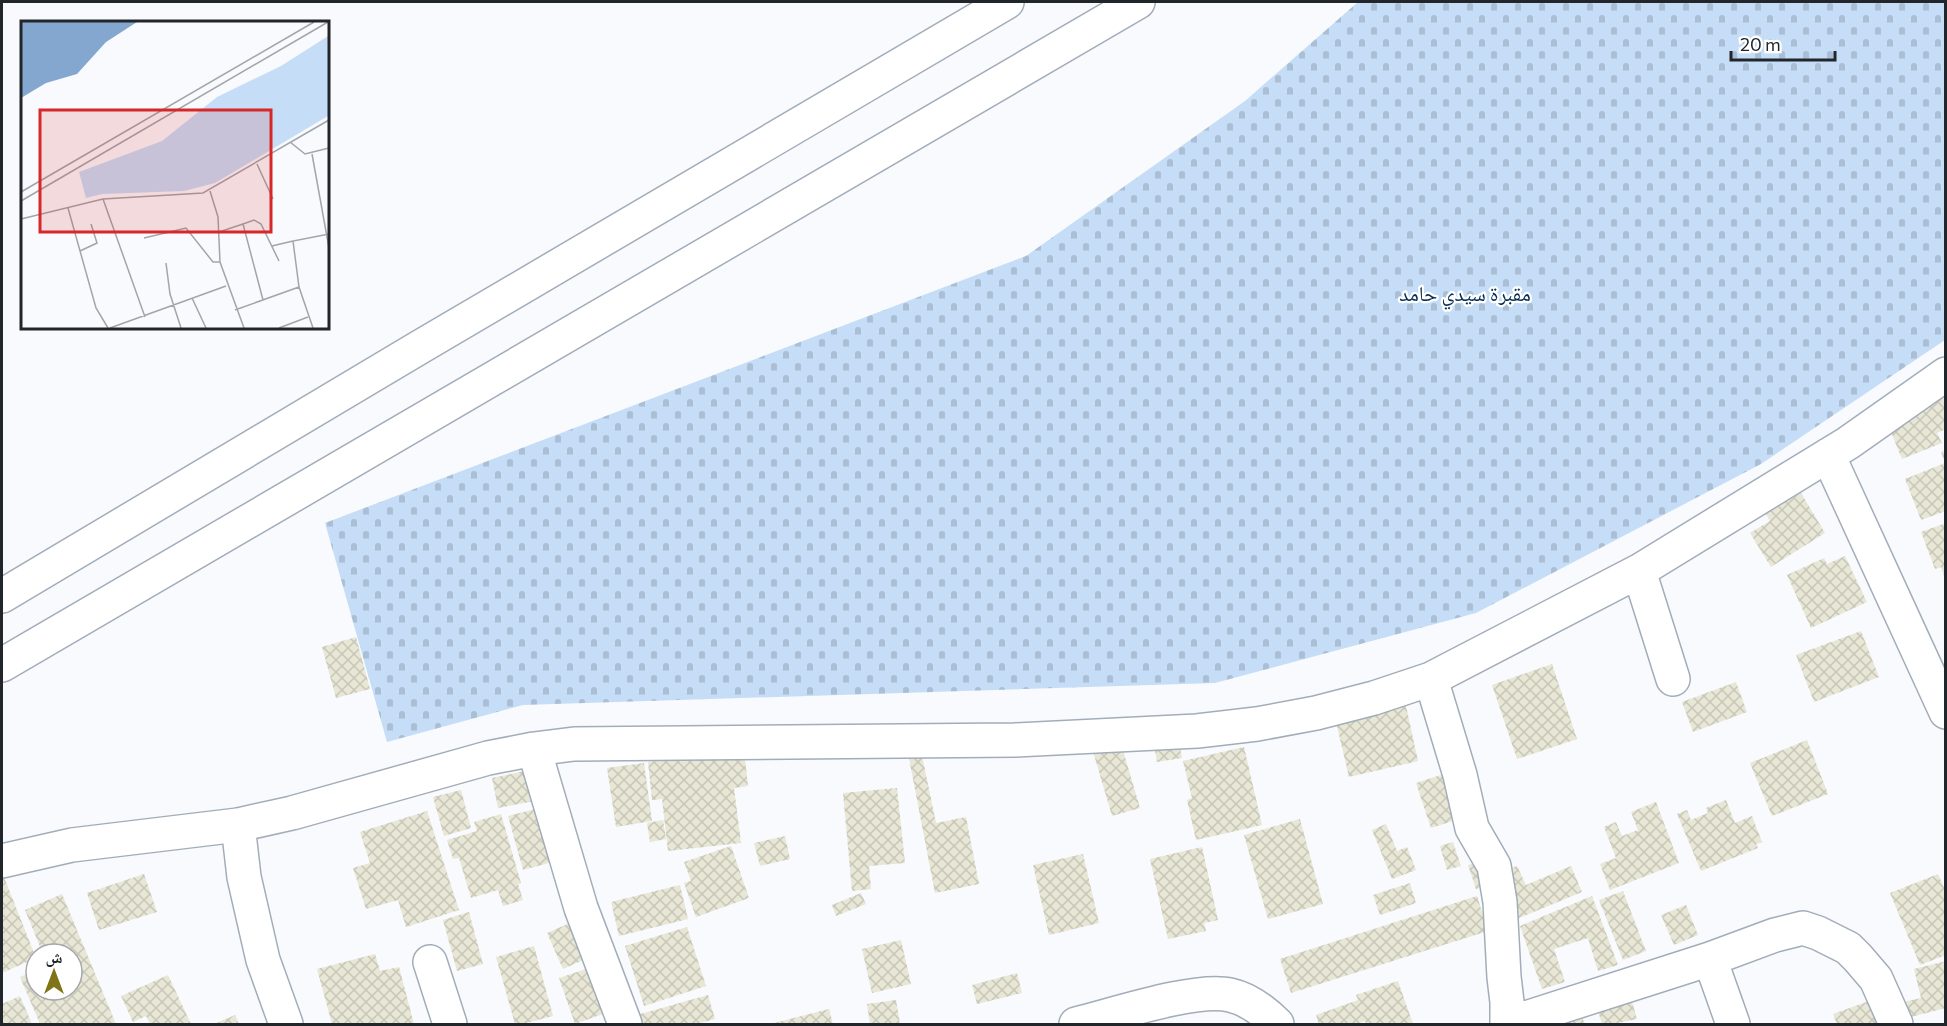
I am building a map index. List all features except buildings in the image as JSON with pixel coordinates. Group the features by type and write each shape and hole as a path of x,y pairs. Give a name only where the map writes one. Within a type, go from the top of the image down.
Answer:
{"street":[{"path":"2,596 430,340 1007,2"},
{"path":"2,665 1138,2"},
{"path":"2,861 72,845 238,825 292,813 488,758 574,744 1015,740 1197,731 1257,724 1316,713 1374,698 1431,679 1639,571 1848,443 1946,374"},
{"path":"1828,455 1946,712"},
{"path":"1639,571 1672,679"},
{"path":"1431,679 1460,775 1472,828 1494,866 1500,902 1507,1024 1710,959 1775,935 1803,928 1848,948 1858,958 1876,980 1896,1024"},
{"path":"534,749 581,908 625,1024"},
{"path":"238,825 244,877 263,960 286,1024"},
{"path":"1710,959 1733,1024"},
{"path":"430,962 450,1024"},
{"path":"1076,1024 1192,995 1230,995 1253,1005 1277,1024"}],"green space":[{"name":"مقبرة سيدي حامد","path":"1358,2 1945,2 1945,340 1761,464 1476,613 1215,683 523,705 387,742 325,523 1026,256 1245,101"}]}
